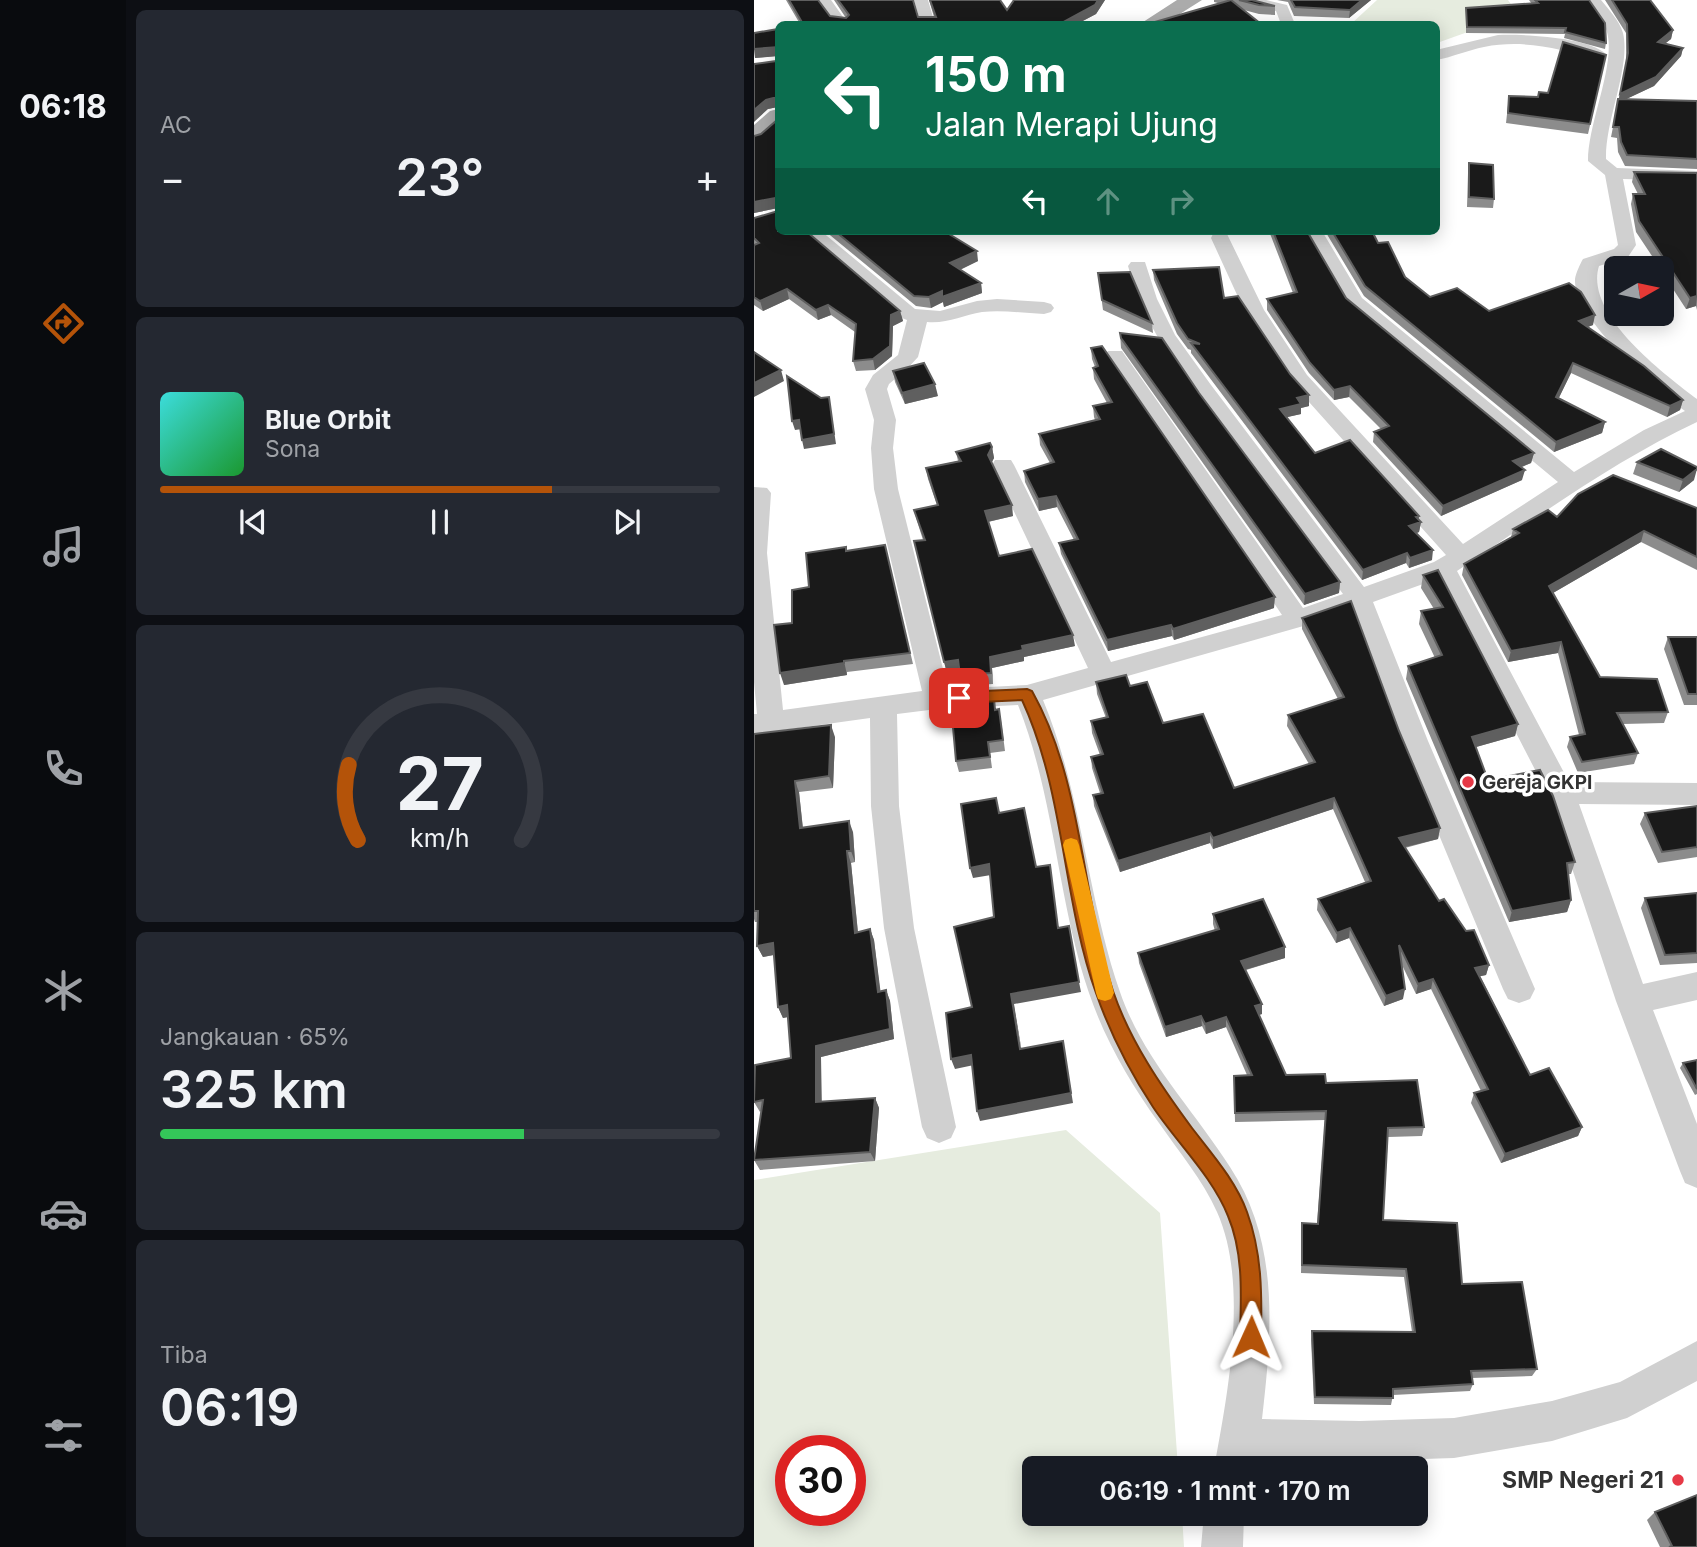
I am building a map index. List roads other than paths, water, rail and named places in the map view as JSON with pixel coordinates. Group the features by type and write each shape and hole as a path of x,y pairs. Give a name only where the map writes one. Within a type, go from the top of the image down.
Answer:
{"main road":[{"path":"1159,21 1187,1"},
{"path":"754,136 775,118"}],"street":[{"path":"824,0 839,21"},
{"path":"921,0 927,21"},
{"path":"1247,0 1282,8 1287,21"},
{"path":"1594,0 1616,35 1614,60 1595,149 1597,161 1613,173 1697,176"},
{"path":"1440,54 1488,41 1516,40 1567,44 1614,60"},
{"path":"759,492 755,553 762,723 937,699 1027,695 1298,619 1359,597 1452,562 1545,504 1572,482 1697,412 1624,346 1596,308 1585,285 1584,276 1590,263 1621,253 1627,246 1613,173"},
{"path":"815,235 902,309 918,317 941,317 997,304 1043,308"},
{"path":"1315,235 1354,302 1572,482"},
{"path":"1220,238 1254,310 1299,379 1452,562 1561,793 1632,1001 1696,1169"},
{"path":"1138,265 1147,299 1165,335 1203,390 1359,597 1414,741 1519,989"},
{"path":"918,317 913,341 905,360 881,378 876,389 885,420 882,448 886,489 937,699"},
{"path":"1114,355 1298,619"},
{"path":"1002,465 1103,675"},
{"path":"1594,469 1620,480"},
{"path":"1027,695 1056,769 1086,922 1104,992 1127,1045 1160,1100 1219,1180 1237,1213 1248,1249 1252,1286 1251,1337 1238,1453 1360,1441 1454,1438 1552,1421 1627,1399 1697,1360"},
{"path":"883,707 885,806 899,928 939,1127"},
{"path":"1561,793 1697,794"},
{"path":"1632,1001 1697,986"},
{"path":"1222,1547 1223,1526"}],"place":[{"name":"Gereja GKPI","path":"1468,782"},
{"name":"SMP Negeri 21","path":"1678,1480"}]}
